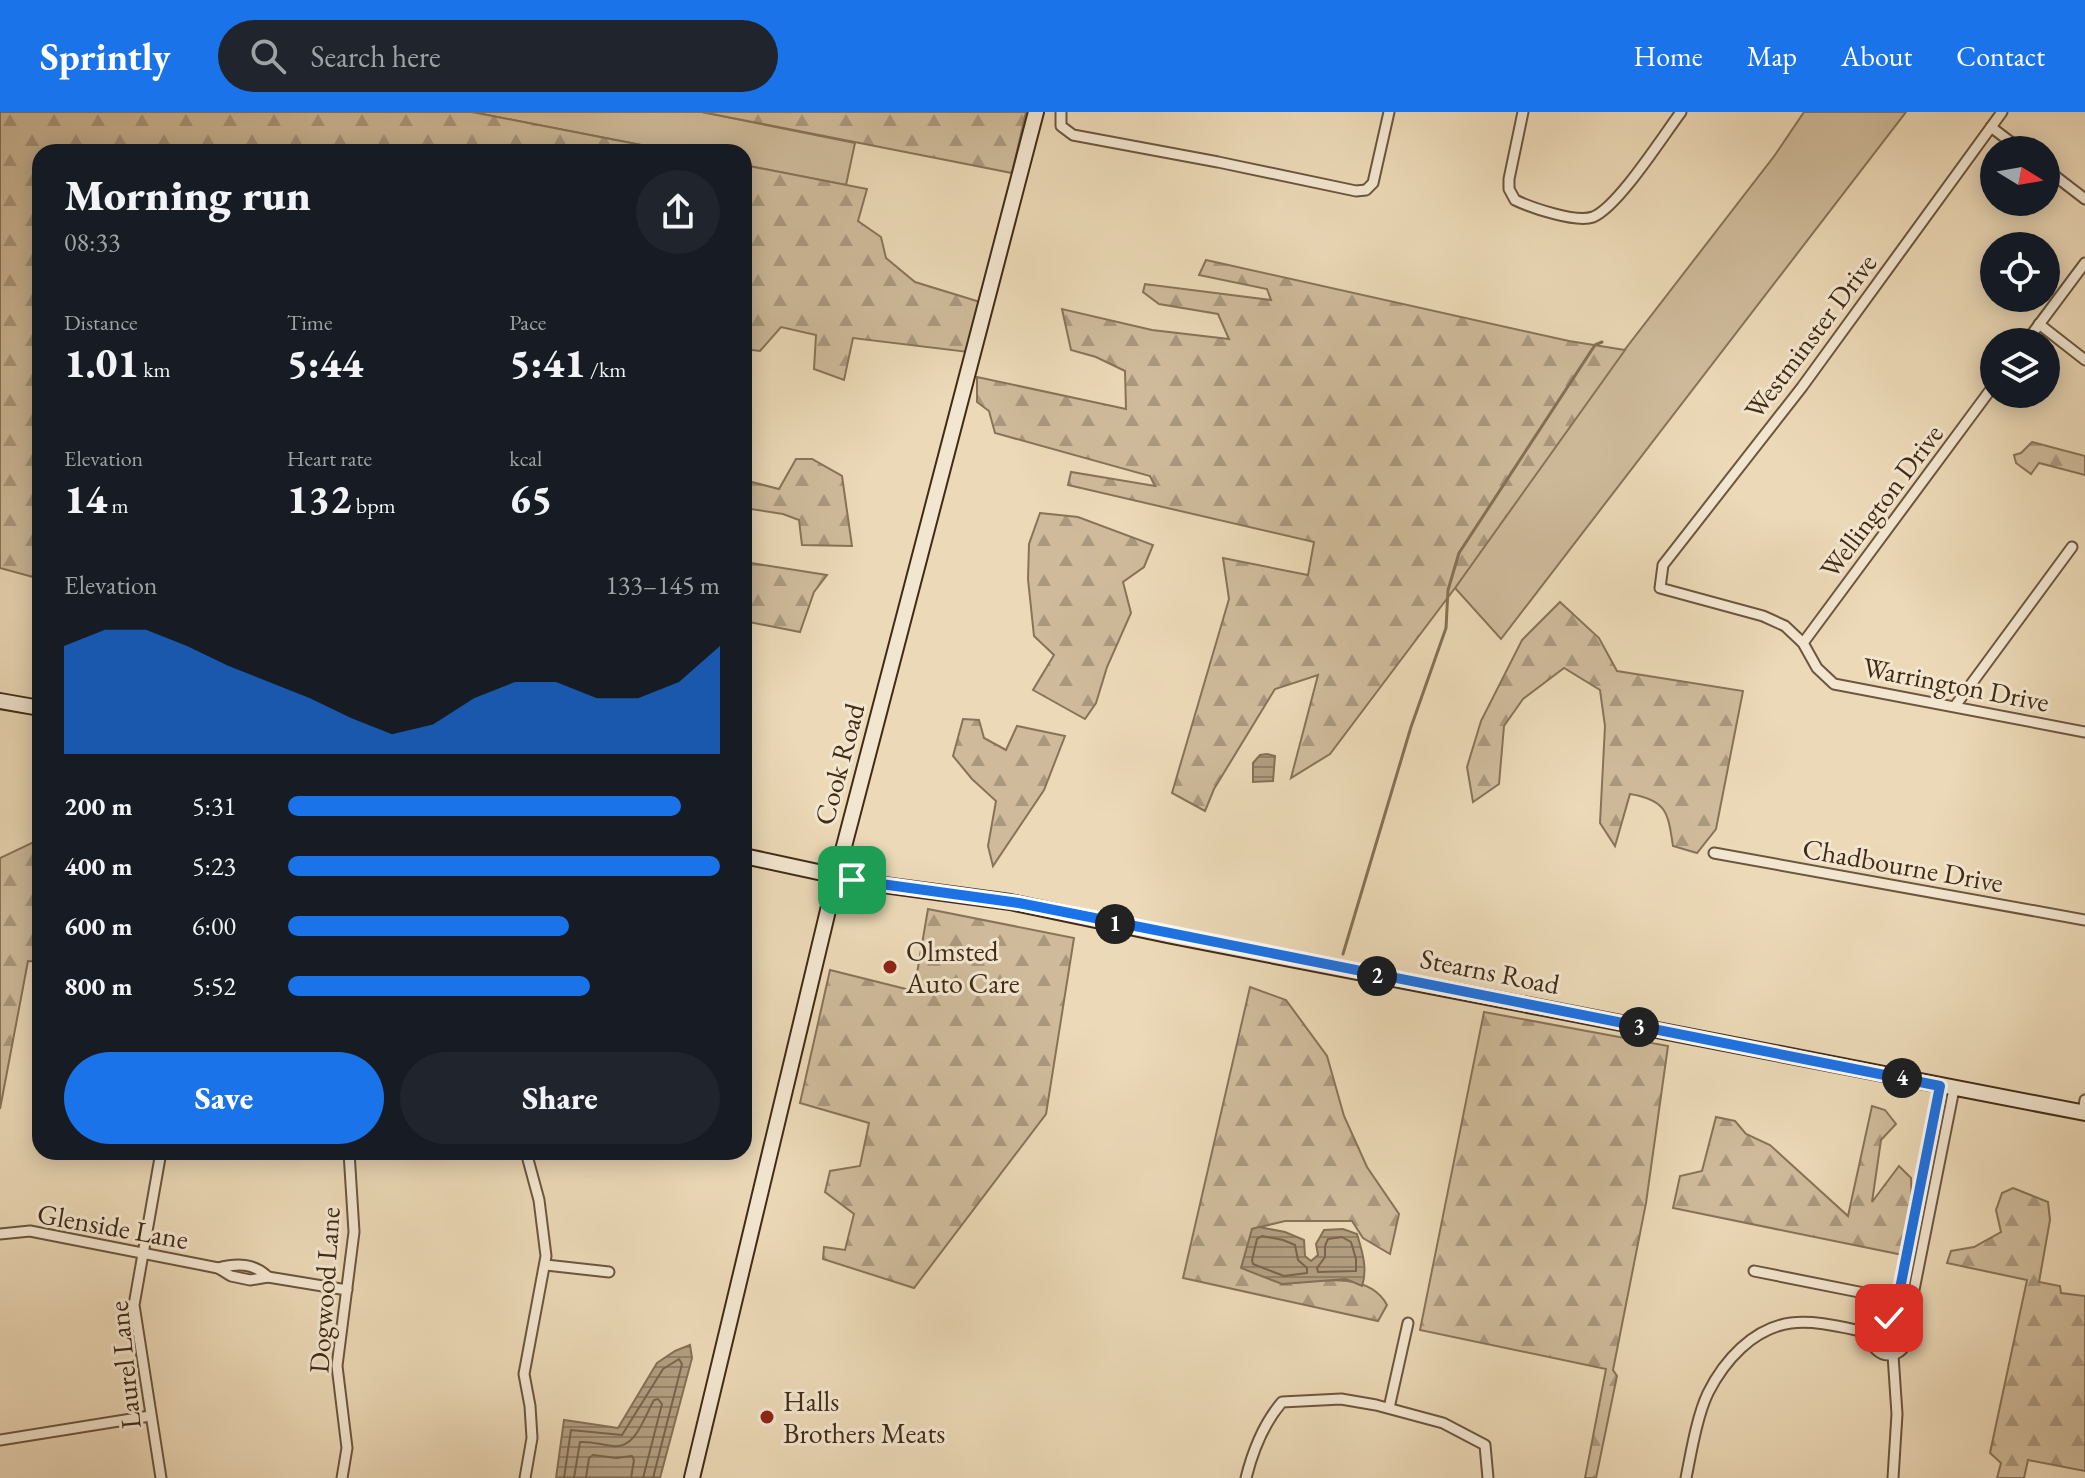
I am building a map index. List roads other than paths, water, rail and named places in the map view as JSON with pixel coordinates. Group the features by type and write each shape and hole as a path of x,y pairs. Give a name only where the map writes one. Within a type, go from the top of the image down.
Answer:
{"street":[{"name":"Cook Road","path":"692,1478 836,877 1036,112"},
{"path":"1061,112 1061,126 1073,135 1356,191 1366,190 1373,183 1389,112"},
{"path":"1523,112 1511,167 1509,189 1515,200 1573,217 1592,218 1609,207 1681,112"},
{"name":"Westminster Drive","path":"1660,588 1663,565 1802,387 2002,112"},
{"path":"1991,127 2003,136"},
{"path":"2060,180 2085,199"},
{"path":"2036,328 2085,263"},
{"path":"2039,324 2085,360"},
{"name":"Wellington Drive","path":"1803,643 1980,404"},
{"path":"1955,706 2072,547"},
{"name":"Warrington Drive","path":"1660,588 1763,616 1785,626 1803,643 1817,668 1834,684 2085,732"},
{"path":"0,701 32,707"},
{"name":"Chadbourne Drive","path":"1714,853 2085,920"},
{"name":"Stearns Road","path":"752,858 836,877 1019,903 1947,1087 2084,1108"},
{"path":"1894,1319 1947,1087"},
{"path":"1894,1319 1877,1322 1871,1333 1876,1350 1886,1355 1893,1355 1906,1344 1947,1087"},
{"name":"Laurel Lane","path":"160,1160 134,1305 161,1478"},
{"name":"Dogwood Lane","path":"342,1478 347,1448 337,1366 354,1232 350,1160"},
{"path":"525,1478 532,1438 524,1374 546,1265 539,1200 528,1160"},
{"name":"Glenside Lane","path":"0,1234 30,1231 218,1268 231,1276 250,1280 268,1277 347,1290"},
{"path":"546,1265 609,1272"},
{"path":"1754,1271 1911,1302"},
{"path":"1894,1319 1906,1330"},
{"path":"1389,1408 1408,1323"},
{"path":"1686,1478 1708,1394 1740,1347 1767,1330 1793,1323 1827,1324 1871,1333"},
{"path":"1893,1355 1897,1414 1893,1478"},
{"path":"1247,1474 1270,1416 1282,1402 1341,1399 1443,1423 1485,1445 1488,1478"},
{"path":"0,1440 150,1416"}],"water":[{"path":"1260,755 1275,756 1273,781 1253,782 1253,763"},
{"path":"1259,1227 1285,1232 1304,1240 1305,1256 1311,1261 1318,1255 1316,1244 1324,1230 1343,1229 1357,1234 1364,1267 1362,1286 1346,1279 1282,1284 1241,1268 1252,1229"},
{"path":"690,1345 692,1358 660,1478 556,1478 564,1420 618,1428 657,1363"}],"waterway":[{"path":"1343,954 1411,727 1446,628 1448,590 1459,553 1595,345 1602,342"}],"place":[{"name":"Olmsted Auto Care","path":"890,967"},
{"name":"Halls Brothers Meats","path":"767,1417"}]}
